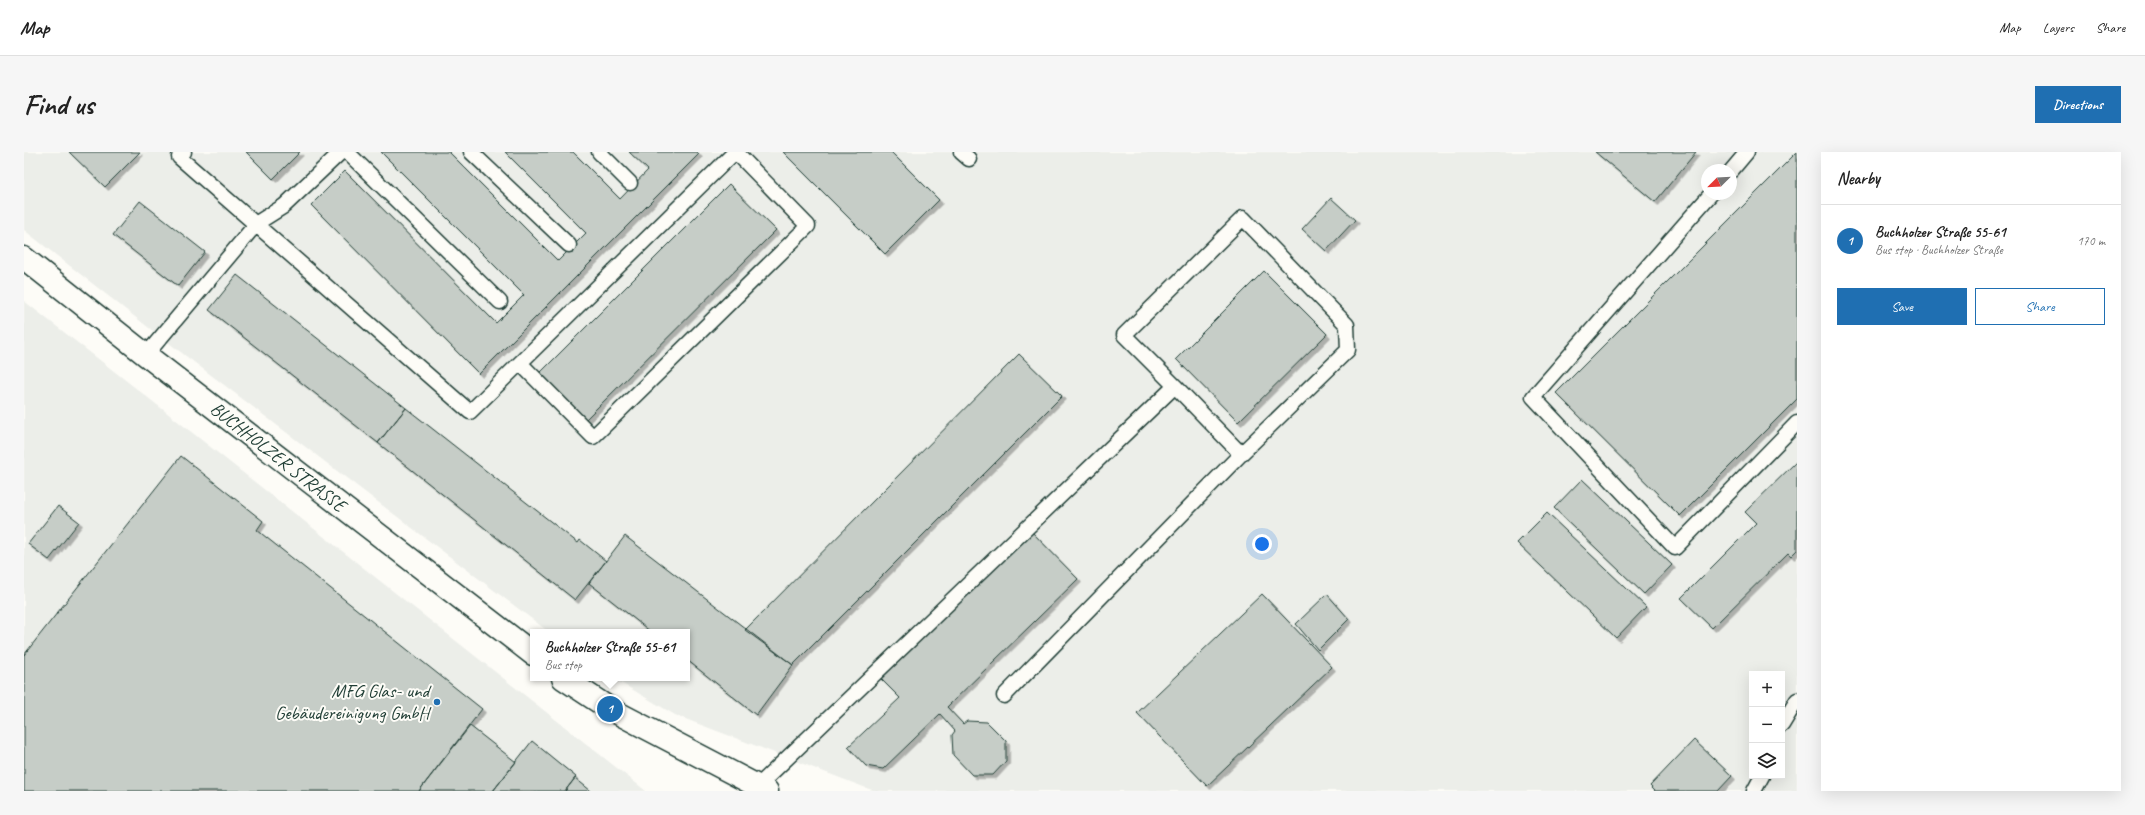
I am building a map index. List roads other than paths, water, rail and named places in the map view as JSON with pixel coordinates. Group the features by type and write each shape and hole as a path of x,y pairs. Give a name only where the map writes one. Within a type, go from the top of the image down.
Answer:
{"street":[{"name":"BUCHHOLZER STRASSE","path":"24,258 146,355 530,652"},
{"path":"568,681 610,709 762,788"}],"lane":[{"path":"184,152 179,157 257,223 470,412 735,152 808,226 593,437 520,363"},
{"path":"146,355 257,223 284,206 341,152"},
{"path":"347,152 500,302"},
{"path":"471,152 569,245"},
{"path":"599,152 630,183"},
{"path":"1737,164 1747,152"},
{"path":"1706,200 1533,397 1675,548 1797,423"},
{"path":"1004,696 1241,454 1348,350 1347,325 1243,218 1124,335 1241,454"},
{"path":"762,788 1175,386"},
{"path":"1785,720 1797,700"},
{"path":"1754,791 1760,779"}],"place":[{"name":"MFG Glas- und Gebäudereinigung GmbH","path":"437,702"},
{"name":"Buchholzer Straße 55-61","path":"610,709"}]}
